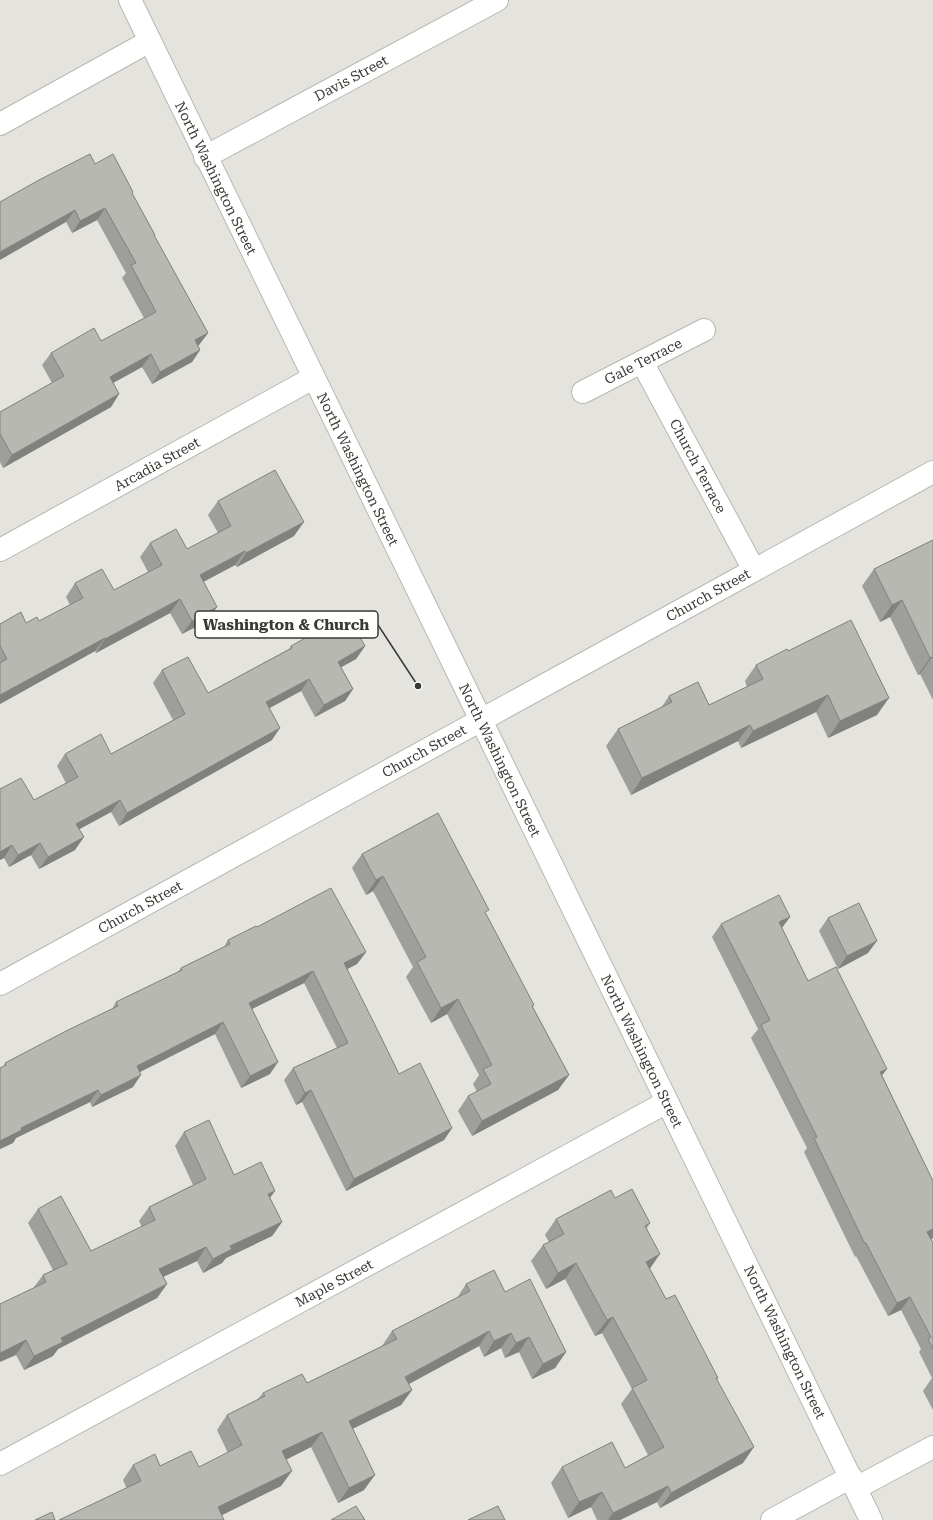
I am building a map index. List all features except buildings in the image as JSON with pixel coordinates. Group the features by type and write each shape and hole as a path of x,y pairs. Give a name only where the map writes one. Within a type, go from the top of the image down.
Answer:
{"street":[{"name":"North Washington Street","path":"130,0 205,157 871,1520"},
{"name":"Davis Street","path":"205,157 497,0"},
{"path":"0,124 150,41"},
{"name":"Gale Terrace","path":"583,392 704,330"},
{"name":"Church Terrace","path":"642,362 754,570"},
{"name":"Arcadia Street","path":"0,550 313,378"},
{"name":"Church Street","path":"0,984 933,472"},
{"name":"Maple Street","path":"0,1464 667,1102"},
{"path":"772,1520 933,1447"}],"place":[{"name":"Washington & Church","path":"418,686"}]}
